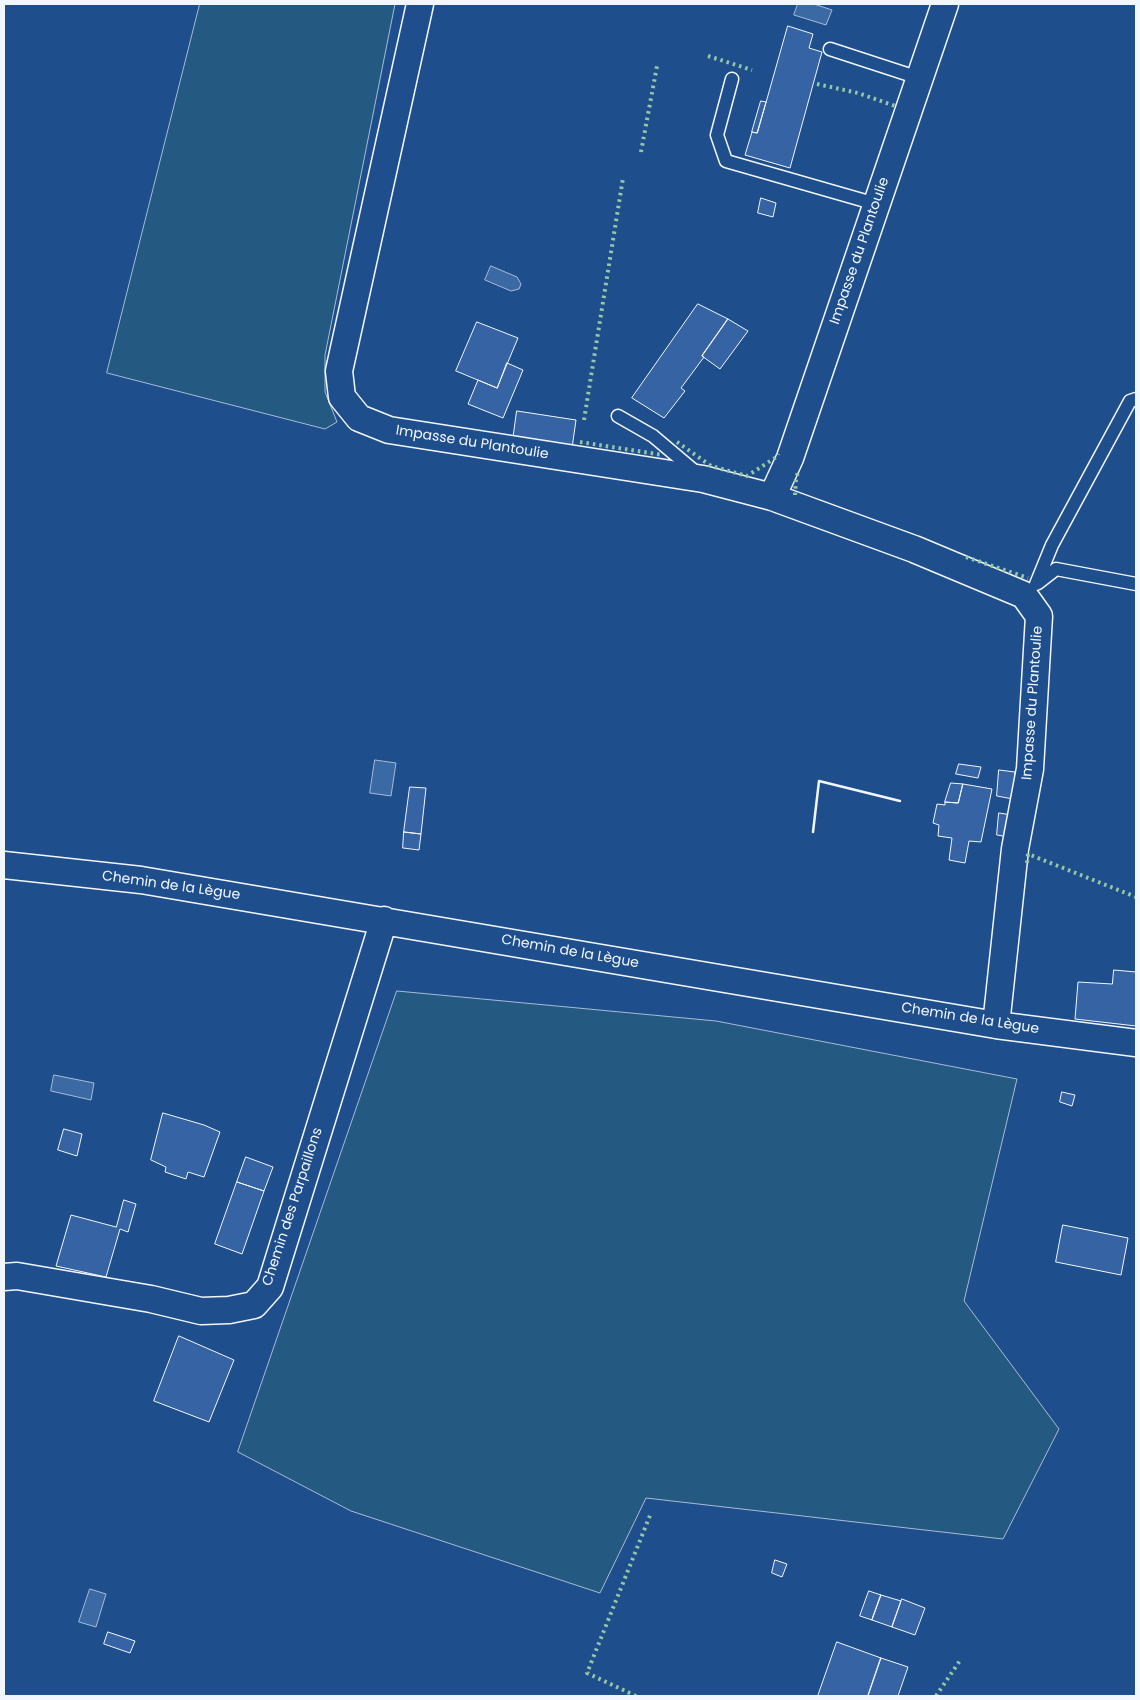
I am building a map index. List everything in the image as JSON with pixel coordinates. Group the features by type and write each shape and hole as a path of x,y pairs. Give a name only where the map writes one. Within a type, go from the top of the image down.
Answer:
{"street":[{"name":"Impasse du Plantoulie","path":"420,4 339,371 342,397 359,418 390,430 703,479 772,497 1030,590 1040,616 1030,769 1015,849 996,1025"},
{"name":"Impasse du Plantoulie","path":"772,497 790,458 946,4"},
{"name":"Chemin de la Lègue","path":"4,865 141,880 996,1025 1136,1043"},
{"name":"Chemin des Parpaillons","path":"4,1277 17,1276 151,1299 201,1311 229,1310 254,1305 270,1287 384,920"}],"lane":[{"path":"830,50 919,78"},
{"path":"732,79 717,135 726,161 876,204"},
{"path":"1030,590 1052,545 1130,401 1136,399"},
{"path":"618,416 653,436 703,479"},
{"path":"1030,590 1056,569 1136,584"}],"shaded area":[{"path":"200,4 395,4 325,355 325,392 337,422 325,429 107,373"},
{"path":"798,4 814,4 832,10 826,25 794,15"},
{"path":"491,266 517,277 521,284 519,289 511,291 485,280"},
{"path":"375,760 396,763 391,796 370,793"},
{"path":"397,991 716,1021 1017,1079 964,1301 1059,1429 1003,1539 646,1498 600,1593 351,1511 238,1452"},
{"path":"54,1075 94,1083 91,1100 51,1091"},
{"path":"90,1589 106,1594 96,1627 79,1622"}],"building":[{"path":"788,26 813,34 809,48 822,52 790,168 745,155 752,132 757,133"},
{"path":"761,101 766,102 757,133 752,132"},
{"path":"761,198 776,203 773,217 758,213"},
{"path":"698,304 728,319 702,356 704,357 681,388 685,391 664,418 632,398"},
{"path":"728,319 748,331 720,369 702,356"},
{"path":"477,322 518,338 497,388 456,371"},
{"path":"507,363 523,370 503,418 468,404 478,380 497,388"},
{"path":"517,411 576,420 572,448 513,440"},
{"path":"959,764 981,767 978,778 956,774"},
{"path":"999,770 1015,772 1013,799 997,796"},
{"path":"951,783 963,784 958,803 945,802"},
{"path":"963,784 992,789 981,842 969,841 965,863 949,860 952,838 938,836 939,825 933,823 937,804 945,805 945,802 958,803"},
{"path":"410,787 426,788 421,834 404,832"},
{"path":"999,813 1012,815 1009,837 997,835"},
{"path":"404,832 421,834 419,850 403,848"},
{"path":"1114,970 1136,972 1136,1026 1075,1019 1078,982 1112,984"},
{"path":"1062,1092 1075,1095 1072,1106 1060,1102"},
{"path":"163,1113 204,1125 220,1132 204,1177 188,1172 186,1179 165,1172 166,1167 151,1160"},
{"path":"64,1129 82,1134 77,1156 58,1150"},
{"path":"246,1157 273,1167 264,1191 237,1182"},
{"path":"237,1182 264,1191 242,1254 215,1244"},
{"path":"124,1200 136,1204 128,1232 120,1229 106,1277 56,1266 71,1215 116,1227"},
{"path":"1063,1225 1128,1238 1121,1275 1056,1262"},
{"path":"179,1336 234,1360 209,1422 154,1401"},
{"path":"775,1560 787,1564 782,1577 772,1573"},
{"path":"869,1591 881,1595 872,1620 860,1616"},
{"path":"881,1595 901,1601 892,1627 872,1620"},
{"path":"902,1599 925,1608 915,1635 892,1627"},
{"path":"108,1632 135,1641 130,1653 104,1644"},
{"path":"837,1642 881,1658 868,1696 818,1696"},
{"path":"881,1658 908,1667 898,1696 868,1696"}],"hedge":[{"path":"708,56 752,70"},
{"path":"641,152 657,66"},
{"path":"817,84 858,93 898,107"},
{"path":"584,420 623,178"},
{"path":"580,442 663,455"},
{"path":"677,442 711,466 747,476 778,456 778,454"},
{"path":"795,495 798,472"},
{"path":"966,557 1028,578"},
{"path":"1027,863 1028,854 1136,897"},
{"path":"636,1696 587,1673 651,1513"},
{"path":"936,1696 961,1659"}],"wall":[{"path":"813,832 819,781 900,801"}]}
